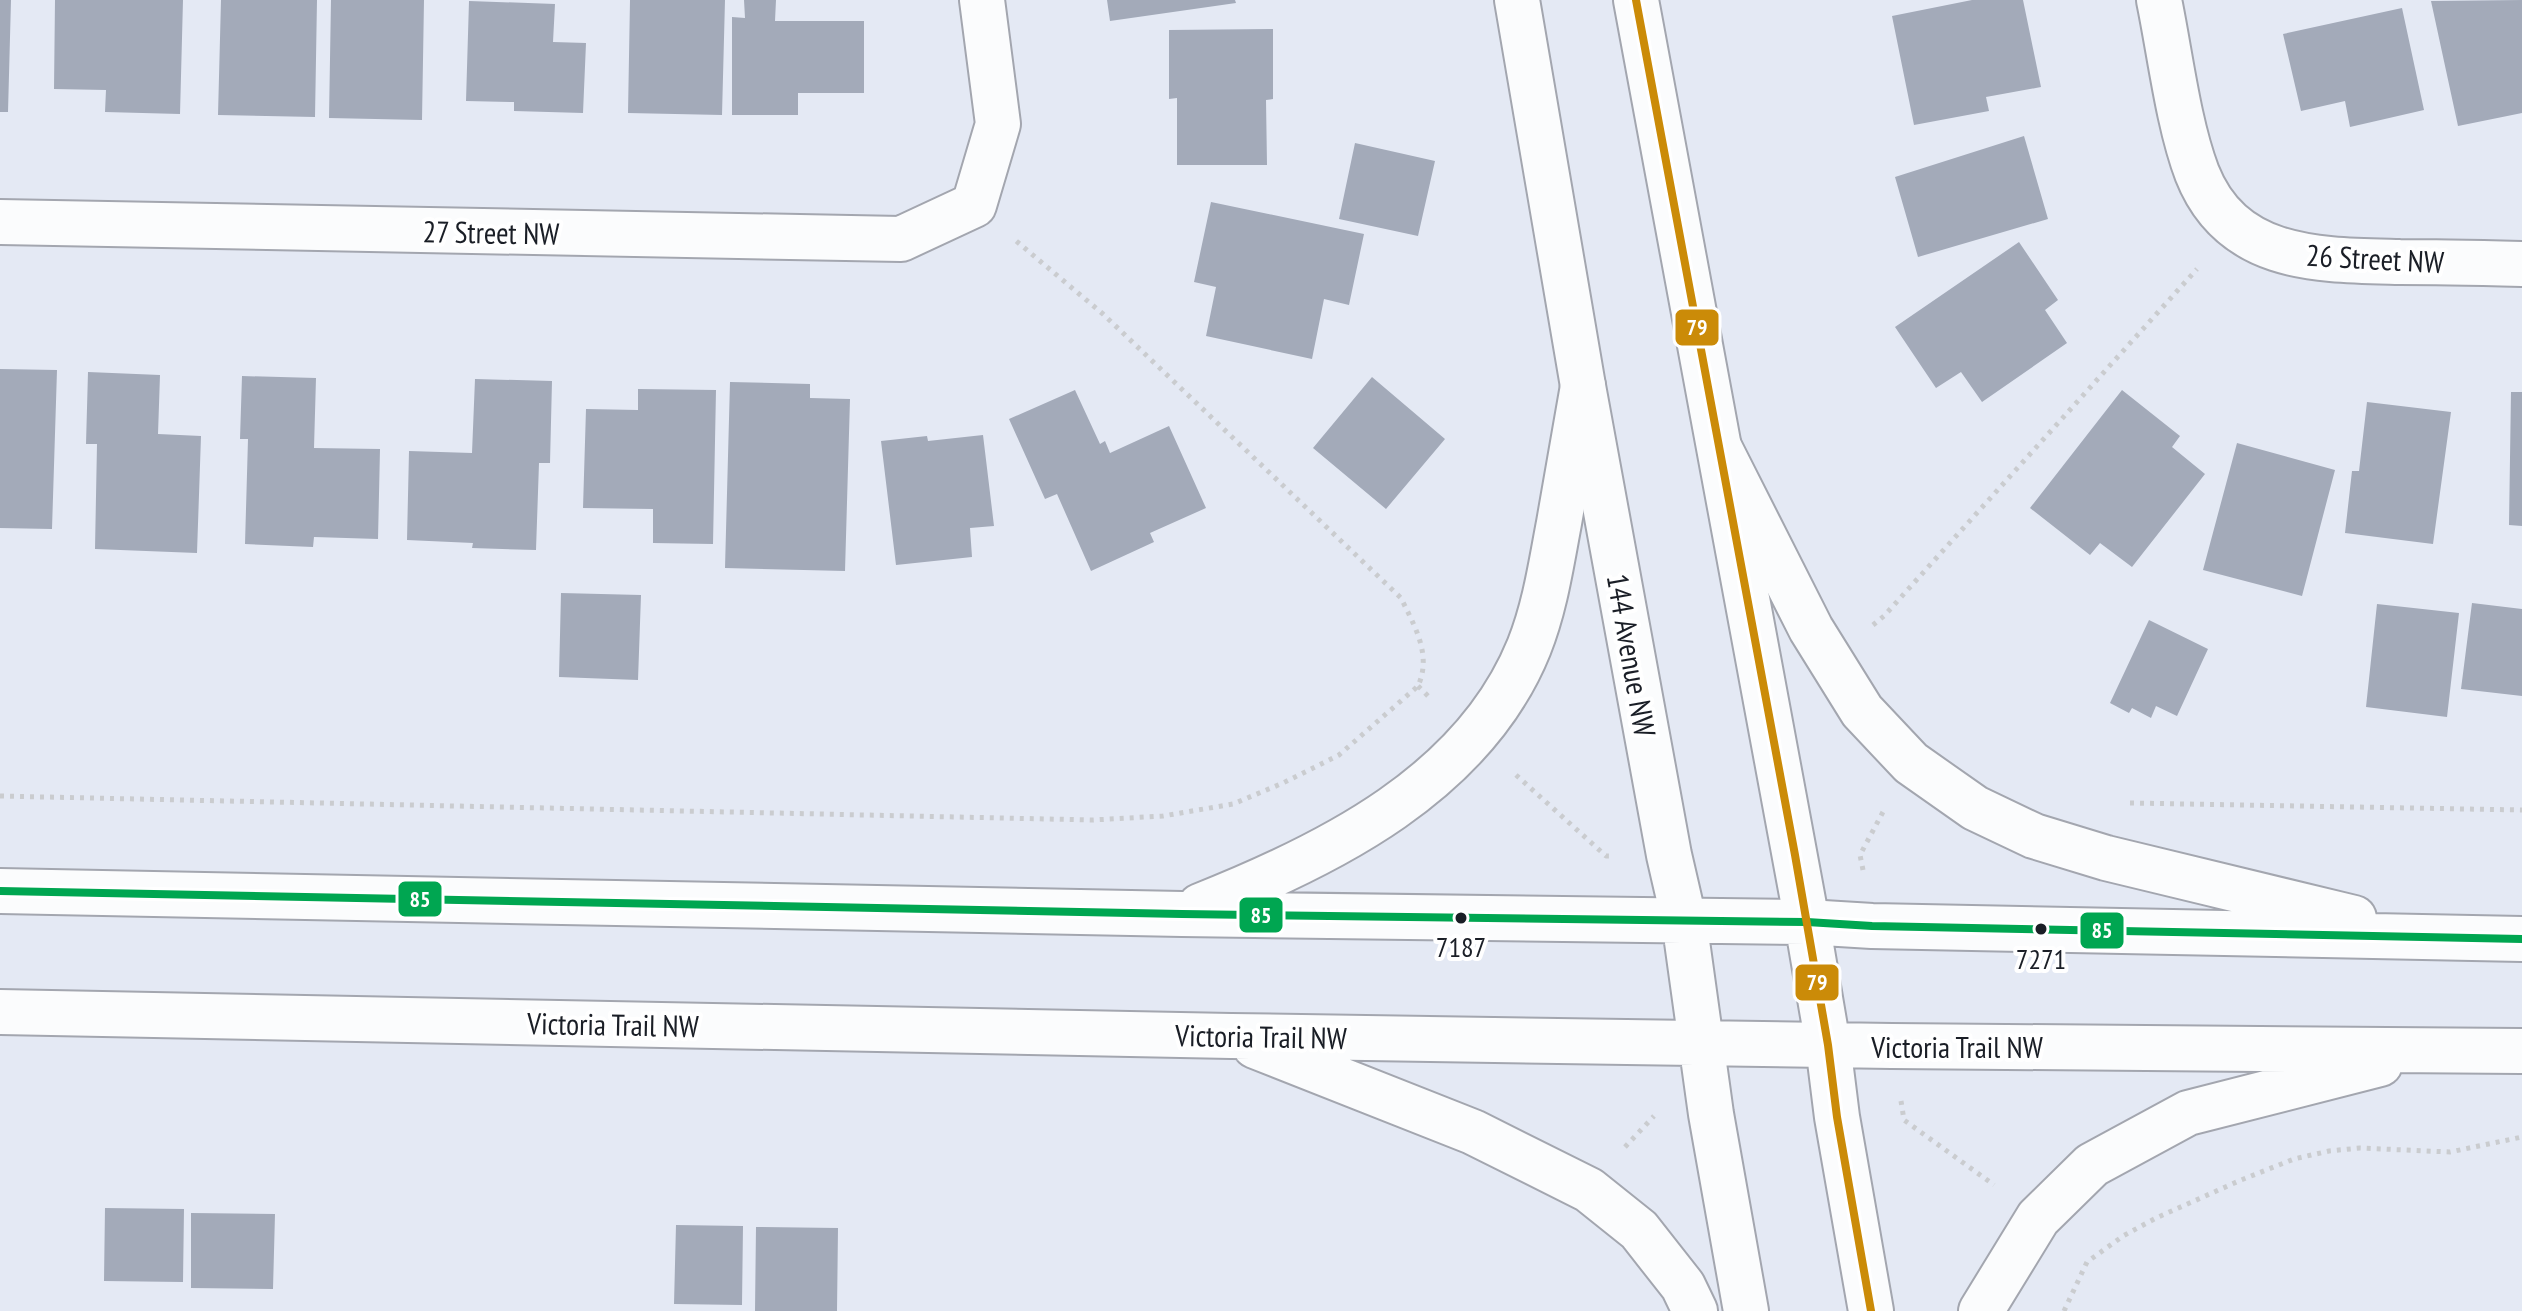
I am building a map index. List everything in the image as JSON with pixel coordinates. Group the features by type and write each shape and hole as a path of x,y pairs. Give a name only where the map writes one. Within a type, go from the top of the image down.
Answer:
{"main road":[{"path":"974,205 998,124 982,0"},
{"name":"144 Avenue NW","path":"1517,0 1583,386 1684,920 1700,1043 1746,1311"},
{"path":"1636,0 1807,922 1871,1311"},
{"path":"2159,0 2187,142 2198,175 2214,204 2234,228"},
{"name":"27 Street NW","path":"0,222 901,239 974,205"},
{"name":"26 Street NW","path":"2234,228 2260,243 2287,253 2334,260 2522,264"},
{"path":"1182,914 1269,879 1376,820 1433,779 1474,737 1506,693 1537,622 1548,585 1583,386"},
{"path":"1720,449 1811,629 1862,711 1911,763 1975,808 2034,836 2106,858 2439,938"},
{"path":"0,891 1182,914 1807,922 1888,927 2522,939"},
{"name":"Victoria Trail NW","path":"0,1012 1231,1036 2522,1051"},
{"path":"1231,1036 1473,1132 1589,1190 1639,1230 1683,1286 1695,1311"},
{"path":"1981,1311 2038,1218 2092,1165 2188,1113 2440,1049"}],"path":[{"path":"0,796 1093,820 1163,816 1233,804 1339,755 1418,686 1424,672 1421,640 1401,598 1103,314 974,205"},
{"path":"1869,628 1884,616 2234,228"},
{"path":"1510,769 1606,856"},
{"path":"2122,802 2522,810"},
{"path":"1860,855 1886,807"},
{"path":"1620,1153 1657,1113"},
{"path":"1904,1120 2003,1192"},
{"path":"2064,1311 2087,1262 2123,1236 2170,1211 2281,1164 2329,1151 2360,1148 2450,1152 2522,1137"}],"building":[{"path":"0,0 11,0 8,112 0,112"},
{"path":"55,0 183,0 180,114 105,112 106,90 54,89"},
{"path":"221,0 317,0 315,117 218,115"},
{"path":"331,0 424,0 422,120 329,118"},
{"path":"630,0 725,0 722,115 628,113"},
{"path":"744,0 776,0 775,21 864,21 864,93 798,93 798,115 732,115 732,17 745,18"},
{"path":"1107,0 1235,0 1236,3 1110,21"},
{"path":"1972,0 2023,0 2041,87 1986,97 1989,111 1914,125 1892,16"},
{"path":"2522,0 2522,113 2458,126 2431,1"},
{"path":"469,1 555,4 553,42 586,43 583,113 514,111 514,102 466,101"},
{"path":"2402,8 2424,110 2350,127 2345,101 2301,111 2283,34"},
{"path":"1273,29 1273,99 1266,100 1267,165 1177,165 1177,98 1169,99 1169,30"},
{"path":"2024,136 2048,219 1918,257 1895,177"},
{"path":"1355,143 1435,161 1418,236 1339,219"},
{"path":"1211,202 1364,234 1349,305 1324,299 1312,359 1206,336 1216,287 1194,282"},
{"path":"2019,242 2058,300 2045,310 2067,343 1982,402 1961,372 1936,388 1895,327"},
{"path":"0,369 57,370 52,529 0,528"},
{"path":"88,372 160,375 158,434 201,436 197,553 95,549 97,444 86,444"},
{"path":"242,376 316,378 314,448 380,449 378,539 314,537 313,547 245,544 248,439 240,439"},
{"path":"1372,377 1445,439 1386,509 1313,448"},
{"path":"475,379 552,381 550,463 539,463 536,550 472,548 473,543 407,540 409,451 472,453"},
{"path":"730,382 810,384 810,398 850,399 845,571 725,568"},
{"path":"638,389 716,390 713,544 653,543 653,509 583,508 586,409 638,410"},
{"path":"1075,390 1100,444 1105,441 1110,453 1169,426 1206,508 1150,533 1154,542 1091,571 1057,494 1045,499 1009,419"},
{"path":"2122,390 2180,436 2172,447 2205,474 2132,567 2100,543 2090,555 2030,508"},
{"path":"2511,392 2522,392 2522,526 2509,525"},
{"path":"2367,402 2451,412 2433,544 2345,533 2352,471 2359,471"},
{"path":"983,435 994,526 970,528 972,557 896,565 881,441 927,436 928,441"},
{"path":"2237,443 2335,470 2302,596 2203,570"},
{"path":"561,593 641,595 638,680 559,677"},
{"path":"2472,603 2522,609 2522,696 2461,689"},
{"path":"2377,604 2459,613 2447,717 2366,707"},
{"path":"2149,620 2208,649 2177,716 2156,706 2151,718 2132,708 2129,713 2110,703"},
{"path":"105,1208 184,1209 183,1282 104,1281"},
{"path":"191,1213 275,1214 273,1289 191,1288"},
{"path":"676,1225 743,1226 742,1305 674,1304"},
{"path":"756,1227 838,1228 837,1311 755,1311"}],"transit line":[{"name":"79","path":"1636,0 1795,855 1871,1311"},
{"name":"85","path":"0,891 1182,914 1807,922 1872,926 2522,939"}],"place":[{"name":"7187","path":"1461,918"},
{"name":"7271","path":"2041,929"}]}
